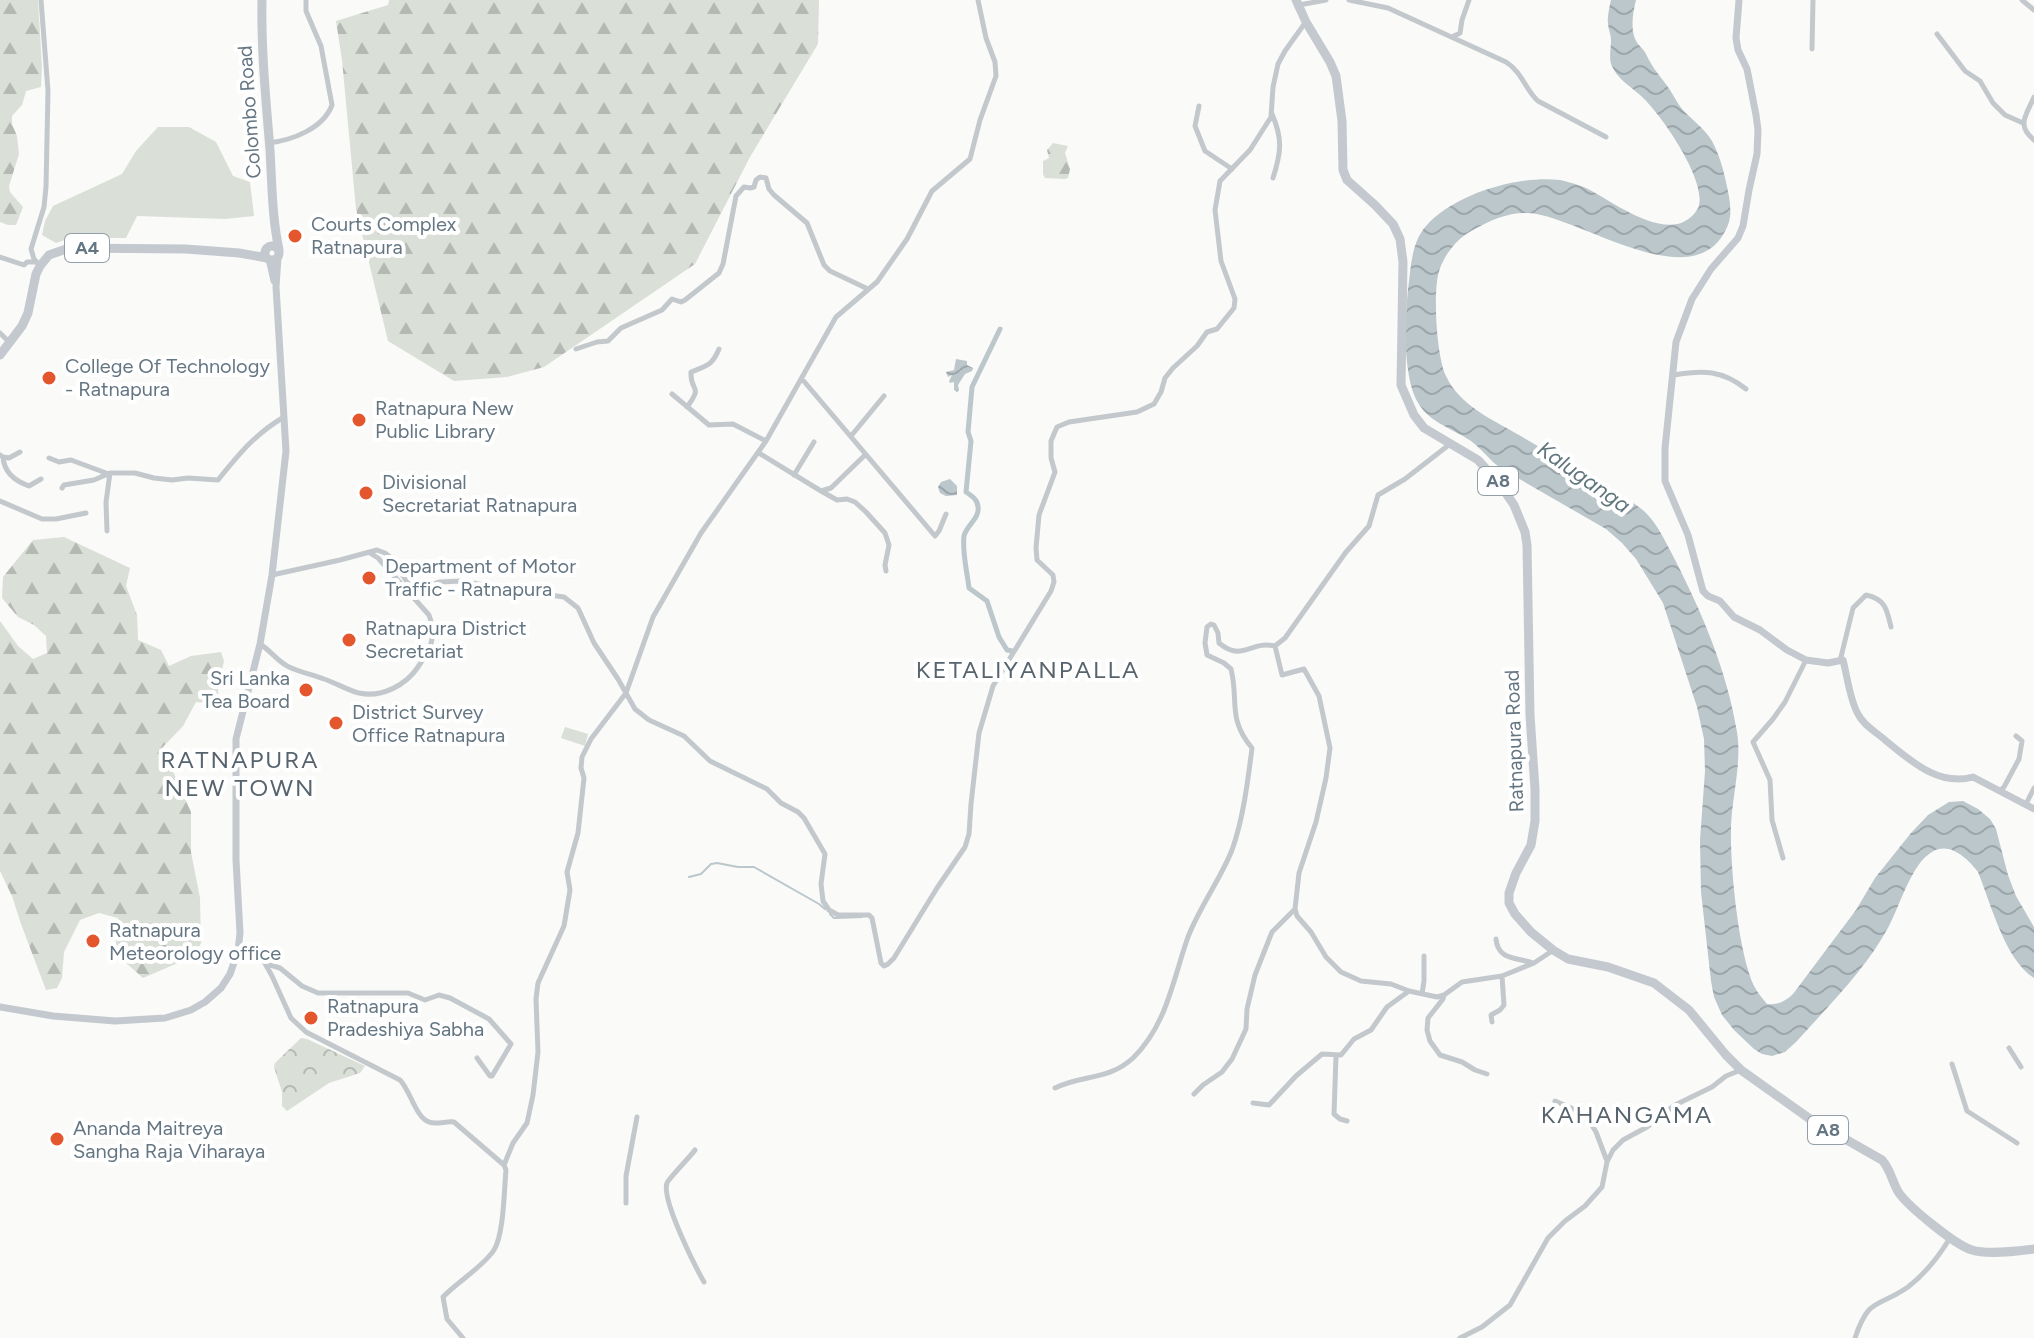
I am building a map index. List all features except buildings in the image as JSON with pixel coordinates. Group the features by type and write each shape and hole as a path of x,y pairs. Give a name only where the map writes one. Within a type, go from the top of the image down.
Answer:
{"highway":[{"name":"Colombo Road","path":"262,0 261,44 273,222 271,254"},
{"name":"Ratnapura Road","path":"1297,2 1336,76 1342,121 1343,170 1347,180 1393,224 1400,239 1403,262 1401,385 1414,415 1424,428 1478,460 1499,483 1514,505 1525,532 1535,821 1531,845 1509,893 1509,903 1515,914 1531,932 1568,959 1608,967 1654,983 1689,1010 1741,1070 1810,1119 1882,1160 1889,1167 1901,1195 1950,1238 1972,1250 2034,1249"},
{"name":"A4","path":"0,355 22,326 39,264 49,255 69,248 186,249 271,254"}],"street":[{"path":"39,264 31,249 44,207 48,107 41,0"},
{"path":"269,143 287,140 308,130 328,114 332,105 321,46 306,11 306,0"},
{"path":"504,1165 513,1143 527,1123 533,1095 538,1052 538,983 564,926 570,890 567,872 578,833 584,778 582,757 591,739 626,693 653,617 701,533 759,453 836,317 877,282 907,239 932,191 970,159 996,76 978,0"},
{"path":"1297,2 1326,0"},
{"path":"1349,0 1373,2 1506,62 1522,76 1529,92 1538,101 1606,137"},
{"path":"1451,38 1460,33 1469,0"},
{"path":"1739,0 1736,38 1747,69 1756,115 1757,154 1738,238 1711,269 1692,299 1676,342 1665,448 1665,481 1688,535 1703,591 1720,601 1734,617 1806,660 1828,663 1843,660 1858,714 1920,768 1941,776 1973,777 2014,793 2034,809"},
{"path":"1812,49 1813,0"},
{"path":"2022,0 2034,10"},
{"path":"272,575 377,550 385,553 416,589 440,582 462,581 564,597 578,608 594,643 635,709 649,720 684,736 710,761 767,789 804,818 825,854 821,884 823,901 829,910 838,915 869,915 881,963 884,966 888,964 965,847 972,815 979,733 988,697 1054,582 1053,575 1037,560 1036,548 1039,515 1055,472 1051,441 1057,427 1069,422 1137,412 1154,404 1165,378 1173,368 1207,332 1217,329 1234,308 1235,299 1221,261 1215,210 1220,181 1250,150 1271,117 1278,64 1306,22"},
{"path":"1937,34 1965,71 1980,81 1993,103 2005,115 2023,123"},
{"path":"2034,97 2023,123 2024,130 2034,140"},
{"path":"1199,106 1195,126 1205,151 1232,169"},
{"path":"1272,113 1280,139 1279,159 1273,178"},
{"path":"576,349 608,341 621,328 662,310 672,299 685,300 719,273 736,196 744,187 754,187 760,177 766,178 774,195 807,223 824,265 868,289"},
{"path":"0,1007 99,1020 165,1018 205,1002 221,988 230,974 240,933 236,860 236,739 260,644 272,575 286,451 276,287 271,254"},
{"path":"0,257 24,265 27,262 39,264"},
{"path":"0,333 10,342"},
{"path":"687,407 697,391 690,380 691,372 710,364 719,349"},
{"path":"1674,375 1722,374 1746,389"},
{"path":"802,379 935,536 946,514"},
{"path":"672,394 709,425 733,424 766,441"},
{"path":"851,436 884,396"},
{"path":"49,458 59,462 71,460 108,473 135,473 172,480 218,480 248,443 284,417"},
{"path":"794,475 814,442"},
{"path":"1275,646 1285,638 1346,552 1369,526 1378,495 1405,479 1450,443"},
{"path":"20,452 9,458 2,456 7,472 29,486 41,479"},
{"path":"759,453 837,500 855,502 866,512 885,533 889,545 886,571"},
{"path":"821,491 831,488 865,455"},
{"path":"62,488 108,473"},
{"path":"107,531 108,473"},
{"path":"0,501 42,519 86,513"},
{"path":"260,644 286,666 359,693 383,693 400,686 413,674 427,653 434,635 433,626 429,615 369,552"},
{"path":"1840,661 1853,608 1867,594 1881,600 1891,627"},
{"path":"1055,1088 1069,1081 1114,1072 1134,1057 1153,1032 1166,1008 1197,915 1232,849 1248,783 1252,748 1237,724 1231,669 1207,655 1207,627 1214,625 1219,643 1228,651 1241,652 1264,643 1275,646"},
{"path":"1275,646 1282,675 1304,669 1310,678 1319,696 1330,748 1316,822 1299,873 1295,909 1326,957 1341,972 1361,981 1391,984 1437,997 1462,982 1502,976 1534,963 1553,950"},
{"path":"1783,858 1772,820 1770,780 1753,742 1785,702 1806,660"},
{"path":"2001,790 2019,759 2022,741 2016,736"},
{"path":"2026,804 2034,788"},
{"path":"1194,1094 1222,1072 1232,1059 1246,1029 1255,975 1272,932 1295,909"},
{"path":"1496,939 1497,948 1502,954 1534,963"},
{"path":"238,951 251,951 262,958 291,1018 306,1032 400,1080 424,1120 454,1122 504,1165 503,1202 494,1250 443,1297 447,1319 463,1338"},
{"path":"1422,994 1424,956"},
{"path":"266,964 280,968 302,986 318,993 408,993 425,1000 439,995 450,998 489,1019 511,1044 492,1076 477,1058"},
{"path":"1492,1022 1491,1015 1504,1005 1502,976"},
{"path":"1253,1103 1269,1105 1322,1054 1341,1055 1354,1039 1371,1030 1387,1007 1409,991"},
{"path":"1444,995 1428,1018 1430,1041 1440,1055 1487,1074"},
{"path":"2009,1048 2021,1067"},
{"path":"1336,1056 1334,1114 1347,1121"},
{"path":"1952,1064 1967,1111 2017,1143"},
{"path":"1460,1338 1482,1327 1510,1305 1548,1238 1602,1187 1607,1162 1623,1140 1647,1127 1675,1105 1741,1070"},
{"path":"1555,1101 1585,1114 1596,1132 1607,1162"},
{"path":"626,1203 626,1176 637,1117"},
{"path":"695,1150 667,1182 666,1192 685,1248 704,1282"},
{"path":"1855,1338 1867,1311 1923,1275 1950,1238"}],"green space":[{"path":"0,0 38,0 41,87 26,91 22,105 12,116 19,154 9,186 10,192 23,207 16,225 0,222"},
{"path":"389,0 819,0 818,44 750,157 695,264 544,367 507,377 454,381 388,341 356,209 336,21 388,5"},
{"path":"158,127 189,127 216,142 233,176 250,182 254,216 225,219 137,216 126,238 71,238 56,243 42,235 53,206 122,174 136,151"},
{"path":"1053,143 1068,146 1065,153 1070,169 1068,178 1045,178 1043,174 1043,161 1049,158 1047,150"},
{"path":"64,537 130,568 126,586 137,615 138,640 161,650 169,666 191,656 221,652 224,661 218,688 219,712 209,703 196,702 183,726 161,749 163,761 171,767 191,812 191,852 200,898 201,943 194,956 143,978 115,953 118,918 99,913 80,920 64,952 62,978 57,988 46,990 0,871 0,621 18,646 33,659 47,653 46,636 18,617 2,598 3,577 33,540"},
{"path":"565,727 588,734 585,746 561,738"},
{"path":"301,1038 365,1066 360,1073 329,1083 287,1111 282,1106 282,1092 274,1067"}],"water":[{"name":"Kaluganga","path":"1611,0 1636,0 1633,22 1636,41 1680,107 1712,141 1728,193 1728,225 1713,247 1691,256 1664,256 1635,249 1550,217 1528,213 1507,215 1479,226 1454,245 1438,274 1437,330 1446,376 1459,395 1478,411 1639,507 1649,516 1672,554 1712,641 1733,709 1738,744 1731,827 1736,908 1748,971 1755,988 1767,1004 1781,1002 1793,994 1856,910 1875,878 1911,833 1928,815 1949,802 1963,801 1990,819 1996,829 2016,896 2034,927 2034,978 2024,970 2007,945 1978,872 1964,857 1952,850 1932,852 1918,865 1889,926 1858,972 1797,1041 1785,1052 1772,1056 1754,1049 1734,1030 1722,1015 1714,997 1701,892 1704,739 1697,707 1663,603 1636,559 1606,529 1502,469 1471,441 1425,412 1415,397 1408,373 1406,315 1415,248 1426,226 1453,205 1488,189 1543,179 1582,186 1643,219 1658,223 1673,225 1686,221 1697,210 1700,199 1697,184 1681,150 1659,116 1620,78 1611,64 1608,21"},
{"path":"956,359 967,361 967,365 973,368 965,374 957,392 954,382 949,381 952,375 948,377 946,372 954,370"},
{"path":"950,479 957,486 957,495 946,496 940,493 938,487 941,482"}],"waterway":[{"path":"1000,329 972,387 966,492 976,500 978,511 965,532 964,548 969,588 987,601 999,637 1007,650 1012,651"},
{"path":"689,877 701,874 711,864 717,863 754,867 825,909"},
{"path":"830,914 834,918 862,917"}],"place":[{"name":"Courts Complex Ratnapura","path":"295,236"},
{"name":"College Of Technology - Ratnapura","path":"49,378"},
{"name":"Ratnapura New Public Library","path":"359,420"},
{"name":"Divisional Secretariat Ratnapura","path":"366,493"},
{"name":"Department of Motor Traffic - Ratnapura","path":"369,578"},
{"name":"Ratnapura District Secretariat","path":"349,640"},
{"name":"Sri Lanka Tea Board","path":"306,690"},
{"name":"District Survey Office Ratnapura","path":"336,723"},
{"name":"Ratnapura Meteorology office","path":"93,941"},
{"name":"Ratnapura Pradeshiya Sabha","path":"311,1018"},
{"name":"Ananda Maitreya Sangha Raja Viharaya","path":"57,1139"}],"district":[{"name":"KETALIYANPALLA","path":"1028,669"},
{"name":"RATNAPURA NEW TOWN","path":"240,773"},
{"name":"KAHANGAMA","path":"1627,1114"}]}
